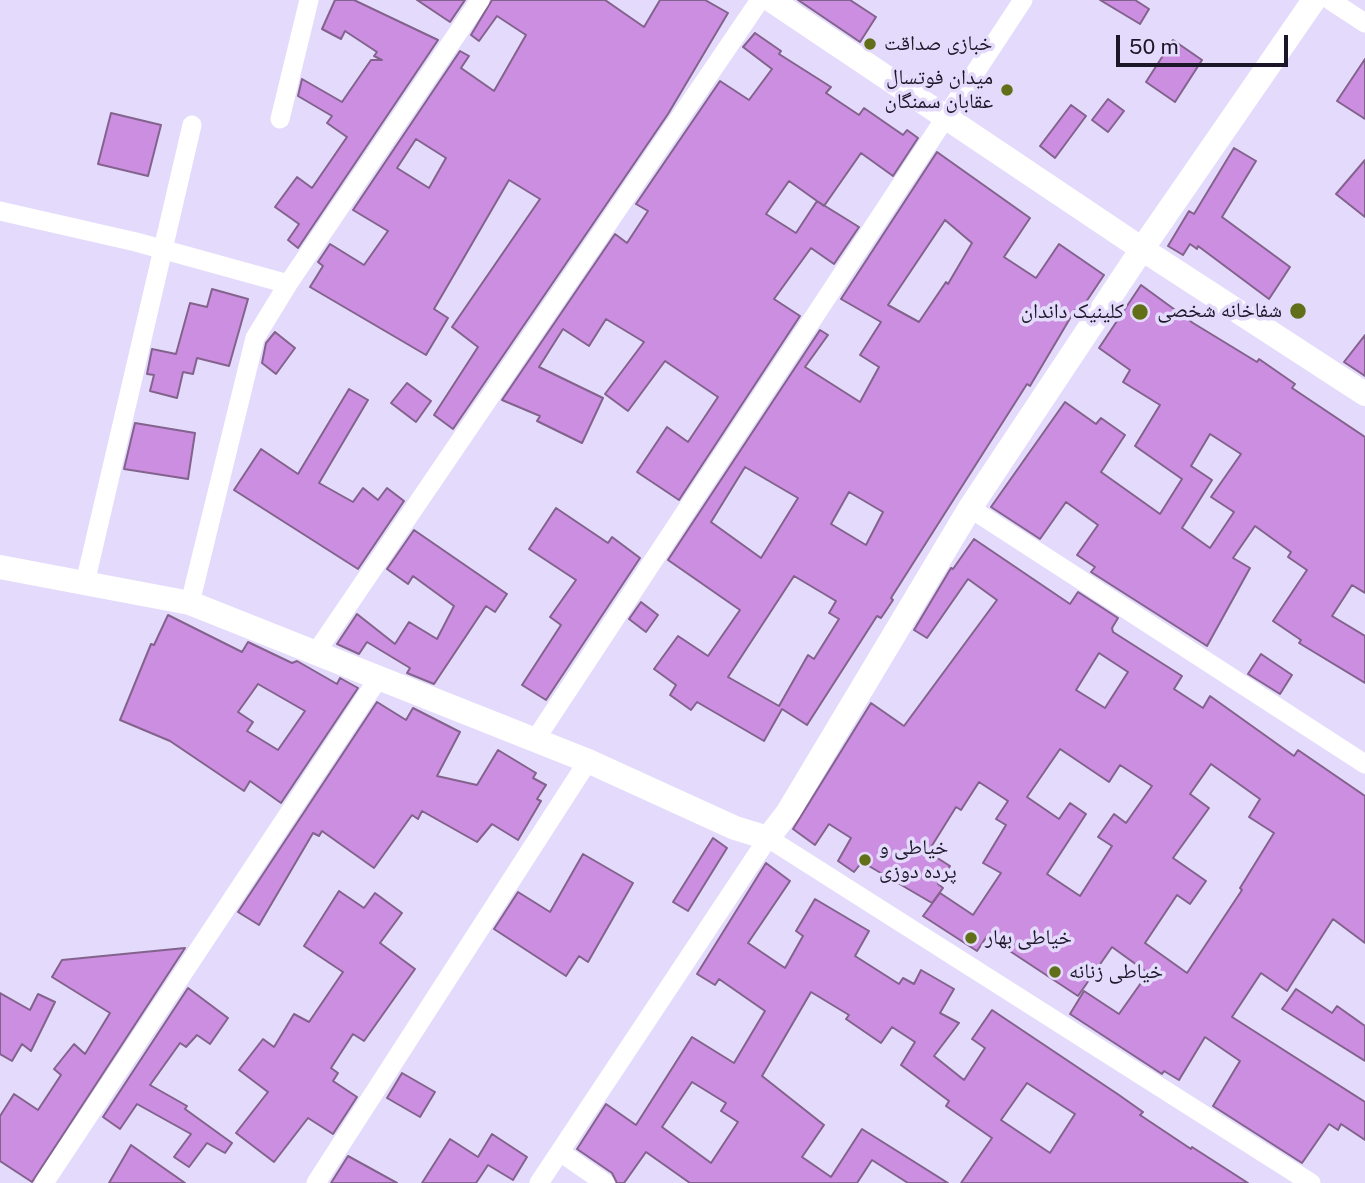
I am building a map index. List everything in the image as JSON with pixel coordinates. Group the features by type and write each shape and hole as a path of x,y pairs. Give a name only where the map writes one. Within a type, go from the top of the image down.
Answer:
{"street":[{"path":"280,119 309,0"},
{"path":"190,603 255,338 288,284 480,0"},
{"path":"317,651 760,0"},
{"path":"771,0 1142,249 1365,394"},
{"path":"535,740 944,115 1023,0"},
{"path":"539,1183 768,838 788,812 970,508 1142,249 1314,0"},
{"path":"1331,0 1365,23"},
{"path":"85,583 165,250 192,125"},
{"path":"0,211 165,250 288,284"},
{"path":"970,508 1365,764"},
{"path":"0,567 190,603 380,676 588,761 735,828 768,838 1311,1183"},
{"path":"44,1183 380,676"},
{"path":"316,1183 588,761"},
{"path":"560,1152 605,1183"}],"building":[{"path":"335,0 354,0 438,40 298,248 288,240 299,224 275,207 297,177 312,188 347,137 327,123 332,116 298,96 302,79 342,102 371,60 382,60 374,56 377,52 345,31 341,39 322,29"},
{"path":"417,0 465,0 450,22"},
{"path":"492,0 605,0 644,27 660,0 705,0 728,13 668,114 453,429 434,415 478,347 452,327 540,199 509,180 434,309 448,318 426,355 310,287 323,266 318,262 330,244 364,265 388,231 353,210 460,51 469,56 461,68 494,91 526,35 497,16 479,41 471,35","holes":["416,139 446,158 429,188 397,168"]},
{"path":"798,0 850,0 876,17 860,42"},
{"path":"1100,0 1135,0 1149,9 1140,24"},
{"path":"755,33 781,51 779,54 831,87 826,93 859,115 864,108 903,135 907,130 918,138 893,176 861,153 824,206 859,227 834,264 811,248 774,299 800,316 679,500 637,472 667,427 688,442 718,397 665,361 628,411 605,394 644,342 606,319 589,346 563,329 539,367 603,398 582,443 537,421 540,416 502,400 615,234 627,243 648,211 636,204 720,81 749,100 772,69 743,47","holes":["789,181 817,201 796,233 766,214"]},
{"path":"1173,40 1202,60 1175,102 1146,82"},
{"path":"1365,59 1365,119 1337,101"},
{"path":"1108,99 1124,111 1108,132 1092,120"},
{"path":"1071,105 1086,116 1055,158 1040,146"},
{"path":"111,113 161,125 148,176 98,164"},
{"path":"1234,148 1256,161 1222,217 1290,267 1269,299 1198,246 1197,249 1190,244 1183,255 1168,246 1189,211 1194,214"},
{"path":"937,152 1030,218 1004,257 1036,278 1059,244 1104,275 1078,314 1075,310 1030,386 1027,384 891,598 893,600 881,618 877,616 807,725 782,709 764,741 697,702 691,710 670,695 676,685 654,669 678,636 708,656 740,610 668,560 820,330 828,335 805,367 860,402 879,367 860,355 881,322 841,299","holes":["945,220 972,243 948,284 946,282 919,322 888,305","745,467 798,498 761,558 711,522","849,492 883,512 866,545 831,524","794,576 836,601 829,613 839,619 814,659 808,655 779,706 728,677"]},
{"path":"1365,160 1365,217 1336,194"},
{"path":"1141,285 1193,323 1257,362 1259,359 1295,384 1292,388 1365,437 1365,593 1352,585 1332,616 1365,636 1365,683 1299,643 1301,640 1273,621 1307,570 1288,557 1291,552 1255,526 1233,558 1250,568 1207,646 1091,572 1095,567 1077,555 1098,525 1066,502 1040,539 991,507 1065,402 1096,424 1101,418 1125,435 1101,472 1160,514 1182,479 1135,446 1160,405 1123,382 1130,370 1099,348","holes":["1210,434 1241,454 1211,497 1234,512 1210,548 1182,528 1212,480 1191,466"]},
{"path":"212,289 248,299 229,366 197,358 193,374 183,372 177,398 150,391 154,375 147,374 152,349 176,354 190,303 207,307"},
{"path":"275,332 295,348 276,374 262,363 266,343"},
{"path":"1365,335 1365,376 1344,362"},
{"path":"407,383 431,401 416,422 391,403"},
{"path":"349,389 368,400 319,483 353,502 363,488 378,500 387,488 404,501 358,569 234,490 261,449 298,474"},
{"path":"135,423 195,433 188,479 124,469"},
{"path":"556,508 608,543 612,537 640,558 546,700 522,685 561,625 550,617 576,580 529,549"},
{"path":"414,530 507,594 495,612 486,606 434,684 407,673 410,668 367,642 359,654 337,644 357,614 395,644 409,622 437,639 454,606 413,576 408,584 387,569"},
{"path":"974,539 1070,604 1078,592 1118,618 1112,628 1113,632 1182,676 1174,689 1203,708 1210,696 1294,756 1298,750 1365,796 1365,943 1333,919 1287,991 1261,973 1232,1017 1365,1102 1365,1140 1341,1124 1338,1130 1329,1124 1302,1163 1213,1106 1240,1061 1205,1037 1179,1080 1164,1071 1162,1074 1070,1014 1084,991 1119,1014 1148,973 1112,947 1078,996 987,936 977,951 923,916 940,893 973,915 1001,873 983,863 1006,825 996,819 1008,801 979,782 961,810 956,807 928,852 950,866 938,884 943,888 932,903 862,862 854,872 838,861 851,838 829,824 815,845 793,829 871,703 904,726 997,600 968,579 927,638 914,630 951,568 953,569","holes":["1099,653 1128,672 1105,708 1076,690","1060,749 1109,782 1120,765 1152,786 1126,823 1114,814 1098,837 1112,846 1080,896 1047,874 1086,814 1070,803 1059,819 1027,797","1211,764 1260,799 1249,817 1274,833 1240,888 1242,890 1187,973 1145,943 1177,895 1190,904 1206,881 1173,858 1209,808 1190,794"]},
{"path":"641,602 658,615 646,632 629,619"},
{"path":"168,615 242,652 248,642 292,663 297,661 337,684 340,678 358,688 281,803 250,781 244,791 170,741 120,720 151,644 154,645","holes":["258,684 305,711 278,750 247,731 253,722 238,712"]},
{"path":"1261,654 1292,675 1280,694 1248,674"},
{"path":"377,702 406,720 413,708 460,732 437,776 477,785 498,750 536,773 533,778 546,785 537,799 541,801 518,840 492,824 477,842 422,811 418,819 412,815 374,868 322,831 319,836 313,833 259,925 238,912"},
{"path":"713,838 727,848 688,911 673,902"},
{"path":"583,854 633,883 588,962 579,956 566,976 494,929 518,892 550,912"},
{"path":"766,863 790,881 748,943 785,968 803,936 796,931 815,899 869,931 855,956 899,984 903,978 914,984 921,970 954,989 940,1013 959,1023 934,1056 964,1080 985,1048 972,1039 992,1010 1143,1112 1140,1115 1248,1183 961,1183 992,1138 946,1106 949,1101 901,1065 915,1042 892,1027 881,1043 846,1019 849,1015 811,992 762,1076 824,1125 802,1157 831,1177 862,1129 948,1183 908,1183 872,1160 857,1183 690,1183 646,1152 624,1183 617,1183 612,1173 577,1149 606,1104 636,1125 692,1037 734,1063 765,1011 719,979 715,985 697,974","holes":["692,1082 726,1103 721,1111 738,1122 711,1163 662,1127","1027,1083 1075,1114 1050,1153 1001,1120"]},
{"path":"339,891 364,908 375,893 402,913 380,943 415,969 364,1041 353,1034 331,1068 338,1073 333,1081 357,1097 333,1134 308,1118 274,1162 236,1133 268,1092 239,1070 263,1039 274,1047 294,1014 309,1022 343,972 304,946"},
{"path":"185,948 32,1182 0,1161 0,1116 14,1094 38,1110 61,1075 54,1069 74,1044 85,1054 110,1013 52,977 62,960"},
{"path":"188,988 228,1018 210,1044 197,1035 186,1047 180,1043 150,1085 187,1106 185,1109 232,1143 225,1153 207,1143 189,1167 174,1157 191,1134 137,1104 120,1129 103,1117"},
{"path":"1296,989 1332,1013 1337,1006 1365,1026 1365,1061 1282,1009"},
{"path":"0,993 30,1010 38,994 55,1002 31,1051 22,1044 12,1061 0,1054"},
{"path":"402,1073 435,1092 420,1117 387,1098"},
{"path":"492,1134 527,1157 513,1180 488,1165 476,1183 422,1183 450,1139 478,1157"},
{"path":"131,1145 185,1183 109,1183"},
{"path":"348,1156 397,1183 331,1183"}],"place":[{"name":"خبازی صداقت","path":"870,44"},
{"name":"میدان فوتسال عقابان سمنگان","path":"1007,90"},
{"name":"شفاخانه شخصی","path":"1298,311"},
{"name":"کلینیک داندان","path":"1140,312"},
{"name":"خیاطی و پرده دوزی","path":"865,860"},
{"name":"خیاطی بهار","path":"971,938"},
{"name":"خیاطی زنانه","path":"1055,972"}]}
